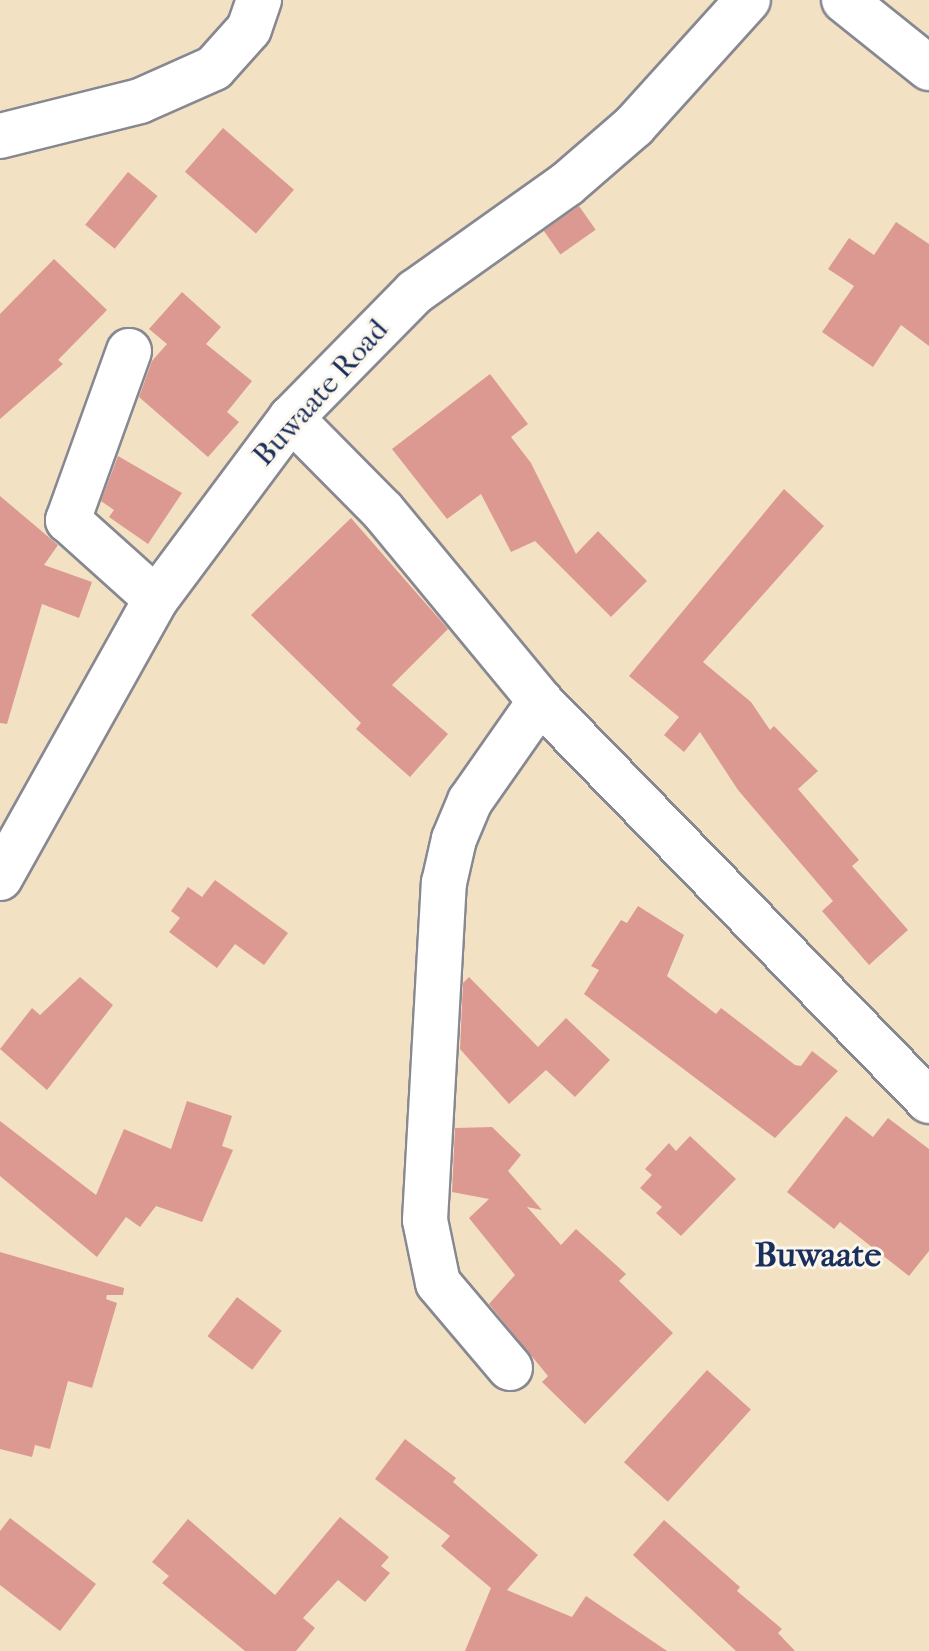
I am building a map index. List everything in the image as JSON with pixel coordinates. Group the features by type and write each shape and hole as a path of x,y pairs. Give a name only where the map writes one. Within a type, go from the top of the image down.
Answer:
{"street":[{"path":"0,136 140,101 214,68 249,29 259,0"},
{"name":"Buwaate Road","path":"0,878 156,599 291,418 415,292 567,184 634,126 748,0"},
{"path":"844,0 929,68"},
{"path":"129,351 68,520 156,599"},
{"path":"291,418 383,511 540,701 929,1101"},
{"path":"510,1368 438,1283 425,1220 444,883 454,839 470,801 540,701"}],"building":[{"path":"223,128 294,190 256,233 185,172"},
{"path":"128,172 158,196 115,249 85,225"},
{"path":"579,206 596,230 560,254 544,231"},
{"path":"896,222 929,244 929,346 901,325 873,367 822,332 854,286 828,269 849,238 874,255"},
{"path":"54,259 107,310 58,360 63,364 0,419 0,314"},
{"path":"182,292 221,327 206,344 252,381 227,412 239,422 208,457 139,397 152,361 167,344 149,329"},
{"path":"490,374 528,424 511,437 531,463 576,554 598,531 647,581 611,617 535,541 511,552 481,494 447,519 392,449"},
{"path":"118,456 182,493 148,544 109,517 114,510 101,501"},
{"path":"784,489 824,526 703,662 751,702 770,730 774,726 818,771 798,789 859,860 852,866 908,930 869,965 822,911 833,901 738,790 700,732 684,752 664,735 679,717 629,676"},
{"path":"0,496 58,545 44,565 92,582 79,618 42,604 7,724 0,723"},
{"path":"351,518 448,629 392,685 448,734 410,777 356,729 361,723 251,615"},
{"path":"215,880 288,933 264,965 235,944 217,968 169,932 180,918 171,911 188,887 202,897"},
{"path":"638,906 684,935 667,976 716,1014 721,1008 795,1065 801,1066 812,1051 838,1071 775,1138 584,994 599,970 591,966 621,920 627,923"},
{"path":"80,977 113,1005 47,1090 0,1049 32,1008 40,1015"},
{"path":"469,977 538,1047 566,1018 610,1060 575,1097 546,1070 509,1104 460,1049 463,983"},
{"path":"187,1101 232,1116 222,1146 233,1150 202,1222 156,1206 140,1227 126,1217 97,1257 0,1176 0,1121 96,1195 124,1129 171,1149"},
{"path":"846,1116 873,1137 888,1118 929,1149 929,1251 909,1276 840,1222 834,1229 787,1192"},
{"path":"492,1127 521,1155 508,1171 542,1210 527,1207 561,1245 576,1229 626,1274 619,1281 673,1333 585,1424 542,1382 548,1376 489,1304 515,1275 469,1218 489,1199 452,1192 455,1128"},
{"path":"690,1136 736,1179 681,1236 656,1213 662,1207 640,1188 652,1175 645,1169 669,1143 676,1151"},
{"path":"0,1252 124,1288 123,1295 107,1295 106,1299 117,1303 92,1388 68,1381 50,1449 35,1445 32,1457 0,1449"},
{"path":"237,1297 282,1331 252,1370 208,1336"},
{"path":"707,1370 751,1409 668,1502 624,1462"},
{"path":"405,1439 456,1478 453,1482 538,1555 507,1590 572,1617 586,1596 667,1651 465,1651 491,1588 441,1546 450,1536 375,1479"},
{"path":"340,1517 389,1557 381,1566 390,1573 365,1602 338,1580 303,1618 315,1628 296,1651 245,1651 162,1583 169,1576 152,1562 188,1519 275,1595"},
{"path":"10,1518 96,1584 60,1631 0,1585 0,1531"},
{"path":"664,1520 740,1587 737,1591 782,1629 778,1633 795,1651 736,1651 633,1555"}],"district":[{"name":"Buwaate","path":"818,1256"}]}
